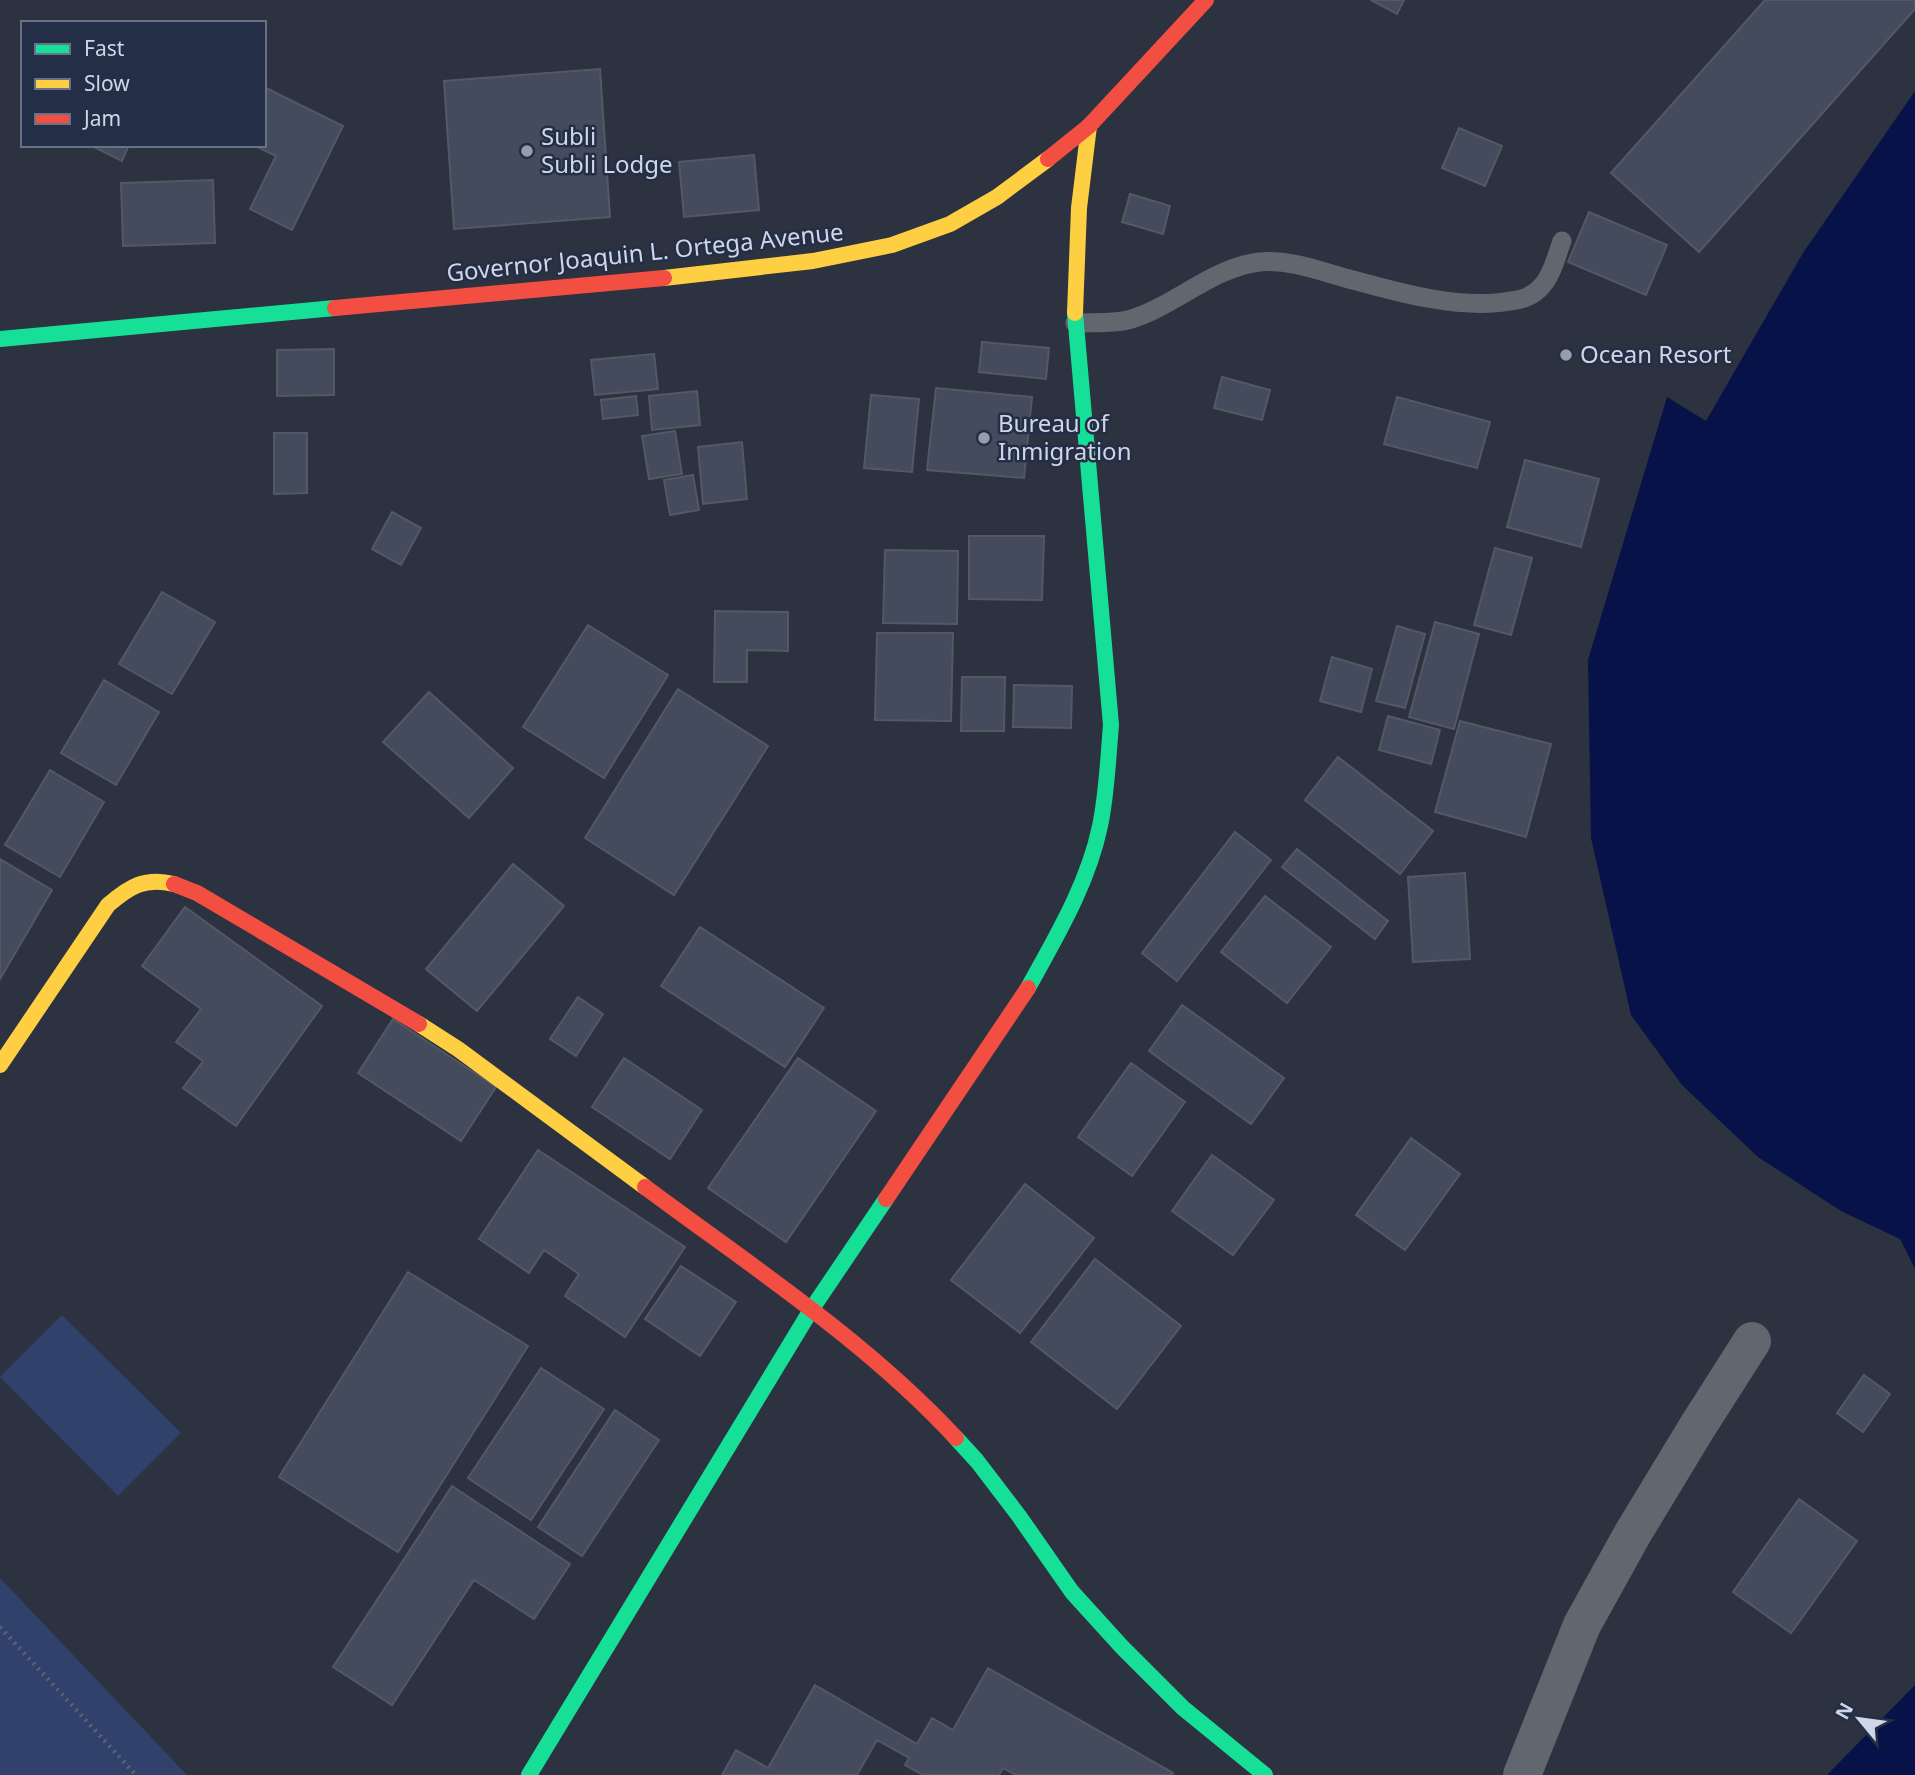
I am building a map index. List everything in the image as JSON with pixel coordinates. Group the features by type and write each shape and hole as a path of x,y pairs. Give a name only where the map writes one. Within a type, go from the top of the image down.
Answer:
{"street":[{"name":"Governor Joaquin L. Ortega Avenue","path":"0,340 682,276 813,261 892,245 950,224 997,197 1042,164 1089,126 1206,0"},
{"path":"529,1775 811,1310 1023,998 1059,932 1086,874 1100,827 1111,725 1075,323 1079,208 1089,126"},
{"path":"0,1065 108,905 130,887 154,881 169,882 197,893 458,1049 811,1310 880,1365 928,1408 976,1461 1019,1516 1072,1592 1122,1647 1183,1708 1265,1775"},
{"path":"1522,1775 1582,1625 1633,1533 1752,1341"}],"lane":[{"path":"1075,323 1125,320 1151,311 1233,268 1260,262 1290,263 1355,281 1466,304 1500,303 1521,299 1540,289 1550,273 1562,242"}],"path":[{"path":"0,1627 136,1775"}],"shaded area":[{"path":"1915,91 1915,1269 1900,1239 1841,1211 1758,1157 1682,1085 1631,1015 1591,838 1588,660 1667,397 1706,421 1803,253"},
{"path":"62,1315 181,1433 118,1496 0,1377"},
{"path":"0,1578 187,1775 0,1775"},
{"path":"1915,1685 1915,1775 1827,1775"}],"building":[{"path":"1371,0 1404,0 1397,14"},
{"path":"1765,0 1915,0 1915,9 1699,252 1611,173"},
{"path":"600,69 610,217 454,229 444,81"},
{"path":"266,88 343,126 292,230 250,209 276,156 257,147 266,147"},
{"path":"1459,128 1502,146 1485,186 1442,168"},
{"path":"94,147 128,147 122,161"},
{"path":"754,155 759,210 684,217 679,162"},
{"path":"213,180 215,243 123,246 121,183"},
{"path":"1130,194 1170,206 1163,234 1122,222"},
{"path":"1589,212 1667,245 1646,295 1568,262"},
{"path":"982,342 1049,348 1046,379 979,372"},
{"path":"334,349 334,395 277,396 277,350"},
{"path":"654,354 658,389 595,395 591,360"},
{"path":"1222,377 1270,390 1262,420 1214,408"},
{"path":"936,388 1032,397 1024,478 927,470"},
{"path":"697,391 700,425 652,430 649,396"},
{"path":"871,395 919,399 912,472 864,468"},
{"path":"636,396 638,415 603,419 601,400"},
{"path":"1397,397 1490,422 1477,468 1384,444"},
{"path":"675,431 682,474 649,479 642,436"},
{"path":"274,433 307,433 307,493 274,494"},
{"path":"742,442 747,499 703,504 698,447"},
{"path":"1525,460 1599,479 1581,547 1507,527"},
{"path":"693,475 699,510 670,515 664,480"},
{"path":"392,512 421,528 401,565 372,549"},
{"path":"969,536 1044,536 1042,600 969,599"},
{"path":"1495,548 1532,558 1511,635 1474,625"},
{"path":"885,550 958,551 957,624 883,623"},
{"path":"162,592 215,622 172,694 119,664"},
{"path":"715,611 788,612 788,651 747,650 747,682 714,682"},
{"path":"1435,622 1479,634 1454,729 1409,717"},
{"path":"588,625 668,675 604,778 523,727"},
{"path":"1397,626 1425,634 1405,708 1376,701"},
{"path":"877,633 953,633 951,721 875,720"},
{"path":"1332,657 1372,669 1361,712 1320,701"},
{"path":"962,677 1005,677 1004,731 961,731"},
{"path":"104,680 159,712 116,785 61,753"},
{"path":"1014,685 1072,686 1071,728 1013,727"},
{"path":"678,689 768,746 674,895 585,838"},
{"path":"429,692 513,768 469,818 383,742"},
{"path":"1388,716 1440,730 1431,764 1379,750"},
{"path":"1460,721 1551,744 1526,837 1435,812"},
{"path":"1338,757 1433,831 1400,874 1305,800"},
{"path":"50,770 104,802 60,877 5,845"},
{"path":"1235,832 1271,860 1177,981 1142,953"},
{"path":"1297,849 1388,921 1375,939 1282,867"},
{"path":"0,859 52,890 0,979"},
{"path":"513,864 564,906 477,1011 426,969"},
{"path":"1465,873 1470,959 1413,962 1408,877"},
{"path":"1265,896 1331,947 1287,1003 1221,952"},
{"path":"185,907 322,1006 236,1126 183,1088 203,1061 176,1042 201,1009 142,966"},
{"path":"700,927 824,1008 785,1067 661,986"},
{"path":"578,997 603,1014 576,1056 550,1039"},
{"path":"1182,1005 1284,1078 1251,1124 1149,1051"},
{"path":"393,1019 496,1087 461,1141 358,1073"},
{"path":"624,1058 702,1110 670,1159 592,1107"},
{"path":"798,1058 876,1111 786,1242 708,1188"},
{"path":"1131,1063 1185,1102 1132,1176 1078,1137"},
{"path":"1411,1138 1460,1174 1405,1250 1356,1215"},
{"path":"538,1150 685,1247 625,1337 565,1296 579,1274 544,1250 529,1273 479,1239"},
{"path":"1212,1155 1274,1200 1233,1255 1172,1211"},
{"path":"1025,1184 1094,1238 1020,1333 951,1280"},
{"path":"1095,1259 1181,1326 1117,1409 1031,1342"},
{"path":"681,1266 736,1302 700,1356 645,1319"},
{"path":"408,1272 528,1346 398,1552 279,1477"},
{"path":"541,1368 604,1409 531,1520 468,1478"},
{"path":"1864,1375 1890,1394 1863,1432 1837,1413"},
{"path":"615,1410 659,1440 582,1556 538,1527"},
{"path":"452,1486 570,1564 534,1619 474,1580 392,1705 333,1667"},
{"path":"1799,1499 1857,1541 1791,1633 1733,1592"},
{"path":"988,1668 1173,1773 1172,1775 1016,1775 1003,1768 999,1775 923,1775 905,1765 909,1758 877,1740 857,1775 722,1775 736,1750 768,1768 815,1685 917,1744 932,1718 953,1730"}],"traffic: fast":[{"path":"0,339 335,308"},
{"path":"1028,988 1070,910 1095,848 1104,801 1111,725 1075,313"},
{"path":"529,1775 811,1310 886,1199"},
{"path":"956,1438 1019,1516 1072,1592 1122,1647 1183,1708 1265,1775"}],"traffic: slow":[{"path":"1075,313 1079,208 1089,126"},
{"path":"664,278 813,261 892,245 950,224 997,197 1048,159"},
{"path":"0,1065 108,905 138,885 155,882 174,884"},
{"path":"419,1024 458,1049 645,1187"}],"traffic: jam":[{"path":"1048,159 1089,126 1206,0"},
{"path":"335,308 664,278"},
{"path":"174,884 197,893 419,1024"},
{"path":"886,1199 1028,988"},
{"path":"645,1187 846,1336 921,1402 956,1438"}],"place":[{"name":"Subli Subli Lodge","path":"527,151"},
{"name":"Ocean Resort","path":"1566,355"},
{"name":"Bureau of Inmigration","path":"984,438"}]}
